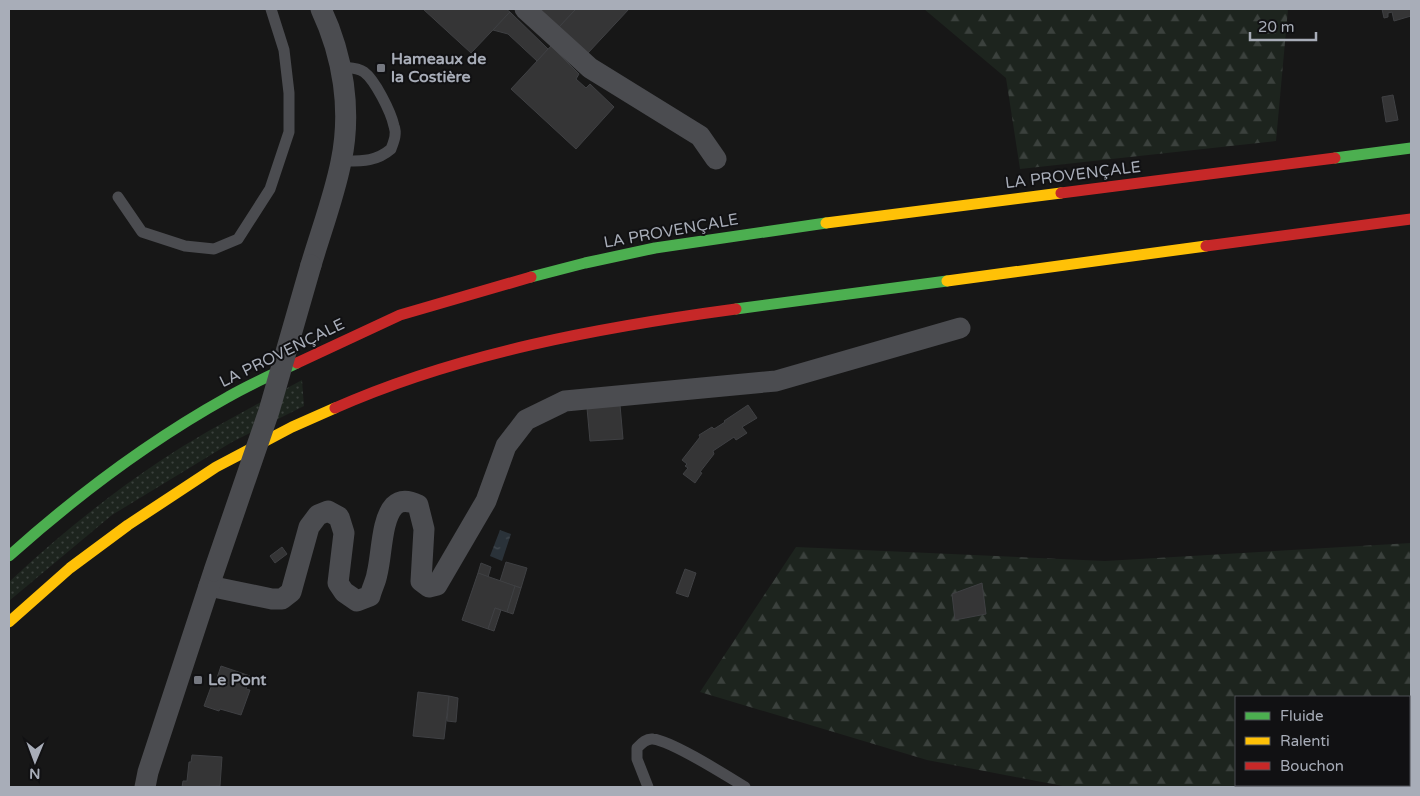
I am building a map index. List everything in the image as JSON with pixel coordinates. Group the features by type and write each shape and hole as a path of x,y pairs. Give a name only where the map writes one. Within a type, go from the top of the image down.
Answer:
{"highway":[{"name":"LA PROVENÇALE","path":"9,556 96,483 156,440 229,396 400,315 486,289 585,263 655,248 765,231 1411,148"},
{"path":"9,622 70,568 128,525 216,467 292,427 346,403 405,381 489,355 572,336 676,317 1411,220"}],"street":[{"path":"145,787 151,763 211,579 269,411 341,161 345,113 344,88 334,39 321,9"},
{"path":"525,9 590,68 700,136 716,159"},
{"path":"211,579 272,599 282,598 291,592 309,527 318,515 328,511 339,517 344,533 338,583 344,592 357,600 370,596 377,574 387,518 394,505 403,501 410,501 418,505 424,529 421,581 429,587 437,585 486,501 506,446 526,420 565,401 776,381 960,328"}],"lane":[{"path":"118,197 142,232 185,246 214,249 238,239 270,188 289,132 289,93 284,50 271,9"},
{"path":"341,67 356,68 367,75 379,92 395,126 395,134 391,148 377,159 341,161"},
{"path":"648,787 636,759 637,748 643,742 652,739 667,743 745,787"}],"green space":[{"path":"924,9 1288,9 1276,141 1020,169 1006,78"},
{"path":"302,380 304,406 232,442 112,515 9,601 9,582 63,534 120,489 194,439"},
{"path":"1411,543 1411,787 1068,787 927,760 700,692 796,547 1105,561"}],"water":[{"path":"500,530 511,534 502,561 490,556"}],"building":[{"path":"423,9 506,9 510,12 471,53"},
{"path":"539,9 576,9 559,27"},
{"path":"576,9 629,9 588,53 559,27"},
{"path":"1382,9 1411,9 1411,16 1394,21 1392,12 1388,13 1388,17 1384,18"},
{"path":"510,12 548,49 537,61 508,34 493,30"},
{"path":"551,46 579,74 576,79 586,88 590,84 614,107 576,149 511,89"},
{"path":"1393,95 1398,120 1386,122 1382,97"},
{"path":"620,405 623,439 590,441 587,408"},
{"path":"748,405 757,418 742,427 747,433 736,440 734,437 713,451 714,454 700,472 702,473 695,483 683,474 688,468 685,466 687,464 682,460 700,437 699,435 712,427 714,429"},
{"path":"282,547 287,554 275,563 270,556"},
{"path":"506,562 527,568 521,588 500,581"},
{"path":"481,563 491,567 488,577 478,573"},
{"path":"685,569 696,573 688,597 676,593"},
{"path":"478,573 515,586 507,612 495,608 488,629 462,620"},
{"path":"982,583 986,614 955,620 952,594"},
{"path":"515,586 521,588 513,614 507,612"},
{"path":"495,608 501,610 494,631 488,629"},
{"path":"221,666 250,676 246,689 250,690 241,715 204,706 211,687 214,687"},
{"path":"418,692 449,696 444,739 413,736"},
{"path":"449,696 458,698 456,722 447,721"},
{"path":"192,755 222,757 220,786 182,787 183,781 187,781 189,762 191,762"}],"traffic: fast":[{"path":"1335,158 1411,148"},
{"path":"531,277 655,248 826,223"},
{"path":"736,309 947,281"},
{"path":"9,556 87,491 170,432 236,392 297,363"}],"traffic: slow":[{"path":"826,223 1061,193"},
{"path":"947,281 1206,246"},
{"path":"9,622 70,568 128,525 216,467 292,427 335,408"}],"traffic: jam":[{"path":"1061,193 1335,158"},
{"path":"1206,246 1411,219"},
{"path":"297,363 400,315 531,277"},
{"path":"335,408 382,389 481,357 634,324 736,309"}],"place":[{"name":"Hameaux de la Costière","path":"381,68"},
{"name":"Le Pont","path":"198,680"}]}
